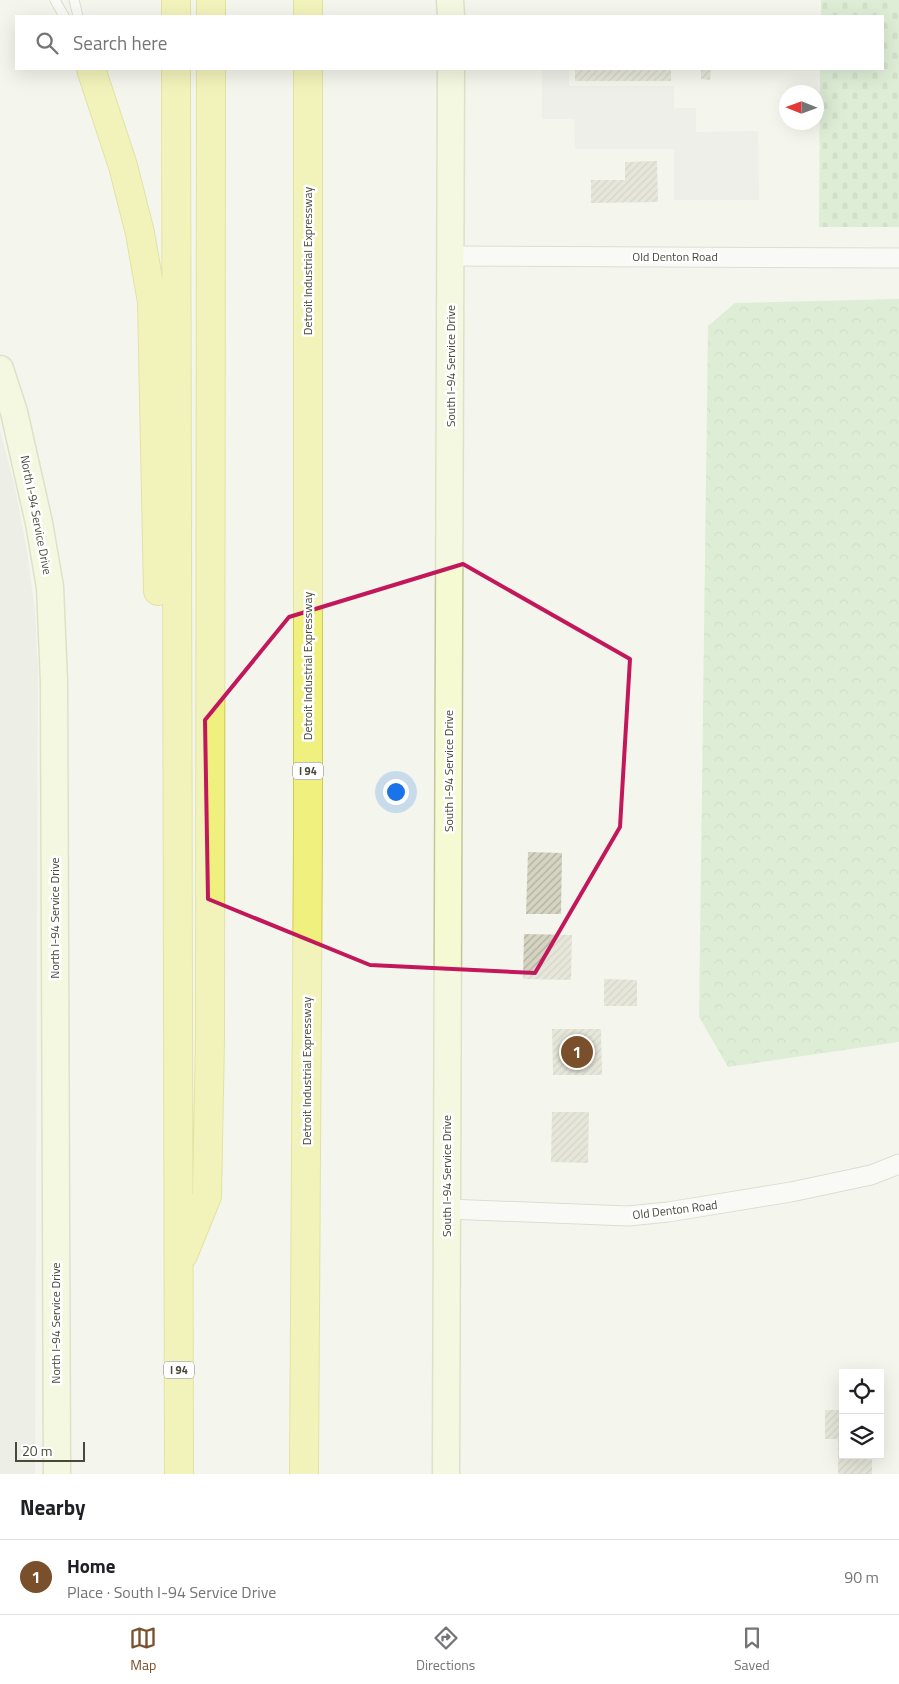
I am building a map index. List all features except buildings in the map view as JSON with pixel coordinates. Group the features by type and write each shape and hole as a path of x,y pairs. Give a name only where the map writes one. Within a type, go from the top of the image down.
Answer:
{"highway":[{"path":"176,0 176,15"},
{"path":"211,0 212,15"},
{"path":"308,0 308,15"},
{"path":"91,70 123,166 140,233 152,302 156,416 162,938 177,1172"},
{"name":"I 94","path":"176,70 179,1474"},
{"name":"I 94","path":"178,1265 207,1196 210,1029 211,70"},
{"name":"Detroit Industrial Expressway","path":"304,1474 308,843 308,70"}],"street":[{"path":"450,0 450,15"},
{"name":"South I-94 Service Drive","path":"446,1474 451,70"},
{"name":"Old Denton Road","path":"451,256 899,258"},
{"name":"North I-94 Service Drive","path":"0,369 14,412 35,505 51,597 54,682 57,1474"},
{"name":"Old Denton Road","path":"447,1209 628,1216 668,1212 791,1192 871,1175 899,1164"}],"lane":[{"path":"55,0 63,15"},
{"path":"74,0 78,15"}],"highlighted area":[{"path":"463,564 630,659 620,827 535,973 370,965 208,899 205,720 289,617"}],"shaded area":[{"path":"542,70 569,70 569,86 674,86 674,108 696,108 696,132 758,131 759,200 674,200 674,149 575,149 574,119 542,119"},
{"path":"0,430 15,487 27,551 35,612 38,670 35,1474 0,1474"}],"green space":[{"path":"821,0 899,0 899,227 819,227 820,130 824,130 824,85 820,85 820,70 884,70 884,15 821,15"},
{"path":"899,299 899,1042 728,1067 699,1017 708,326 735,303"}],"place":[{"name":"Home","path":"577,1052"}]}
